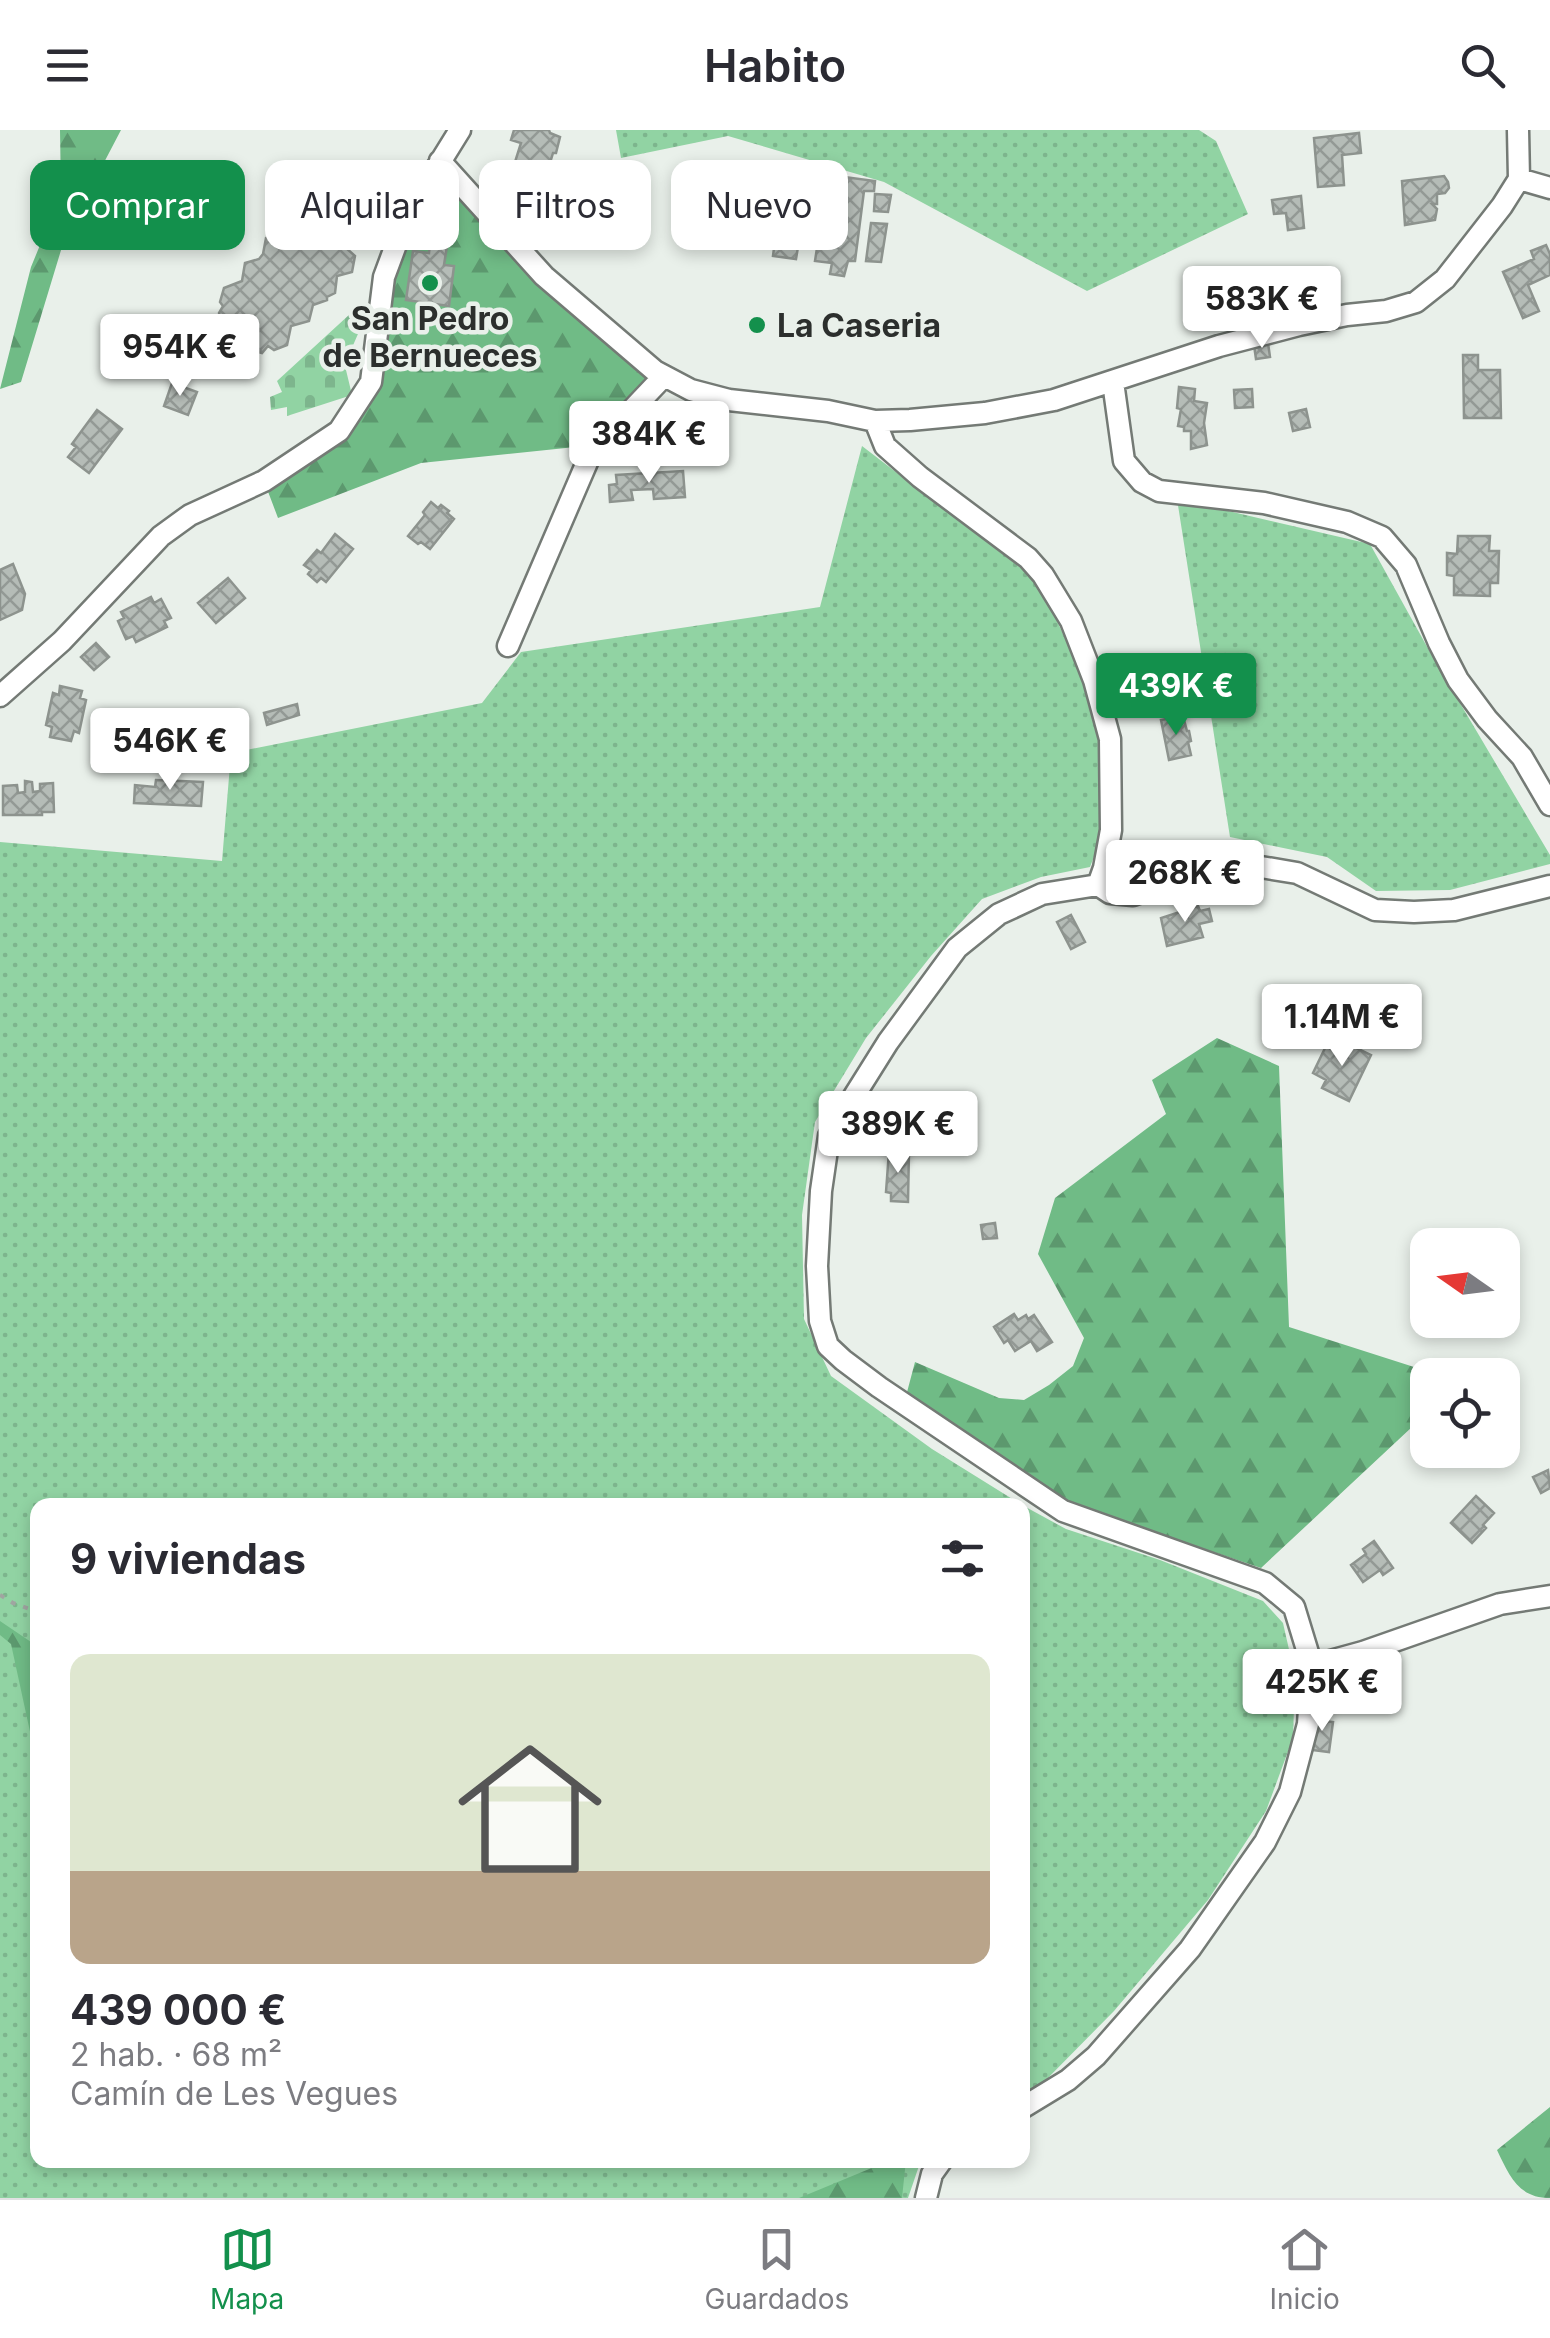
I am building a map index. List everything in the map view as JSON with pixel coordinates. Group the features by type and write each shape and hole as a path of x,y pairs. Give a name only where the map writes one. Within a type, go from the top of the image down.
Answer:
{"street":[{"path":"441,160 460,130"},
{"path":"459,182 544,276 664,376 691,390 729,400 875,421 910,420 985,413 1054,400 1219,346 1299,325 1386,311 1416,302 1445,279 1502,206 1518,179 1518,130"},
{"path":"1518,179 1550,188"},
{"path":"0,696 62,640 161,536 190,514 264,481 340,431 370,382 384,277 395,250"},
{"path":"508,646 591,453 664,376"},
{"path":"1113,382 1124,461 1142,482 1159,491 1297,510 1347,522 1382,536 1406,565 1458,680 1522,756 1550,805"},
{"path":"875,421 885,446 1028,558 1071,622 1094,680 1110,739 1111,830 1098,885"},
{"path":"1522,756 1550,774"},
{"path":"1030,2103 1068,2080 1096,2056 1190,1949 1265,1842 1290,1792 1308,1724 1312,1666 1294,1607 1265,1583 1063,1512 879,1388 828,1346 820,1321 816,1266 829,1136 888,1042 957,948 999,914 1042,894 1098,885 1110,893 1133,895 1205,869 1255,866 1297,873 1375,910 1454,910 1550,886"},
{"path":"1312,1666 1500,1604 1550,1596"},
{"path":"926,2198 936,2168"}],"path":[{"path":"0,1594 30,1609"}],"green space":[{"path":"60,130 121,130 105,160 60,160"},
{"path":"616,130 1199,130 1216,141 1248,214 1087,291 884,182 848,171 848,160 809,160 728,136 621,158"},
{"path":"459,180 479,199 479,250 531,250 655,371 585,446 421,463 278,518 264,481 359,402 379,312 404,250 459,250"},
{"path":"38,250 61,250 21,382 0,389"},
{"path":"350,314 361,327 351,350 351,366 346,370 352,395 287,416 287,407 271,410 270,397 282,392 277,381"},
{"path":"862,446 1030,575 1052,610 1080,671 1105,766 1100,841 1090,867 1041,877 982,899 866,1038 815,1122 802,1215 804,1319 831,1376 932,1449 1011,1498 30,1498 30,2168 918,2168 908,2198 0,2198 0,842 222,861 231,753 482,703 521,652 820,607"},
{"path":"1177,499 1370,544 1550,855 1550,864 1450,890 1376,891 1327,857 1230,837"},
{"path":"1217,1038 1279,1066 1289,1327 1410,1366 1410,1429 1261,1568 1065,1502 906,1396 915,1362 999,1398 1024,1400 1073,1366 1084,1338 1038,1254 1055,1198 1166,1114 1152,1080"},
{"path":"1030,1509 1066,1529 1160,1560 1263,1601 1283,1623 1295,1676 1293,1738 1266,1811 1208,1900 1114,2011 1043,2083 1030,2090"},
{"path":"0,1621 30,1641 30,1732 11,1644 0,1635"},
{"path":"1550,2107 1550,2198 1522,2189 1497,2150"},
{"path":"872,2168 905,2168 902,2198 799,2198"}],"building":[{"path":"514,130 549,130 560,137 551,160 516,160 521,143 511,140"},
{"path":"1359,133 1361,153 1342,155 1344,185 1318,187 1314,138"},
{"path":"1444,176 1449,188 1437,194 1437,204 1432,204 1437,209 1435,220 1405,225 1402,181"},
{"path":"848,177 875,181 874,191 864,191 855,261 848,261 844,276 830,274 832,263 815,261 817,250 848,250"},
{"path":"875,194 891,195 888,212 874,211"},
{"path":"1301,196 1304,228 1288,230 1286,213 1274,214 1272,200"},
{"path":"871,223 887,224 881,262 866,261"},
{"path":"265,243 265,250 348,250 355,256 352,272 337,276 335,293 313,305 309,321 291,326 287,345 274,350 268,346 262,353 250,350 248,342 242,343 231,334 232,327 222,325 219,313 224,288 242,281 245,263 263,254"},
{"path":"1546,245 1550,275 1528,285 1539,311 1523,318 1503,272 1534,259 1531,251"},
{"name":"San Pedro de Bernueces","path":"446,250 444,265 454,266 449,306 406,300 413,251"},
{"path":"774,250 798,250 796,259 773,256"},
{"path":"1268,343 1270,357 1256,359 1254,345"},
{"path":"1463,355 1478,355 1478,370 1500,370 1501,418 1464,418"},
{"path":"172,383 197,392 188,415 164,406"},
{"path":"1179,387 1195,389 1194,401 1207,403 1207,445 1191,449 1191,431 1178,426"},
{"path":"1252,389 1253,407 1235,408 1234,390"},
{"path":"1306,409 1310,427 1293,431 1289,413"},
{"path":"97,410 122,429 89,473 68,457 76,447 72,444"},
{"path":"683,471 685,497 654,499 653,489 631,490 633,500 610,502 609,485 617,484 616,475"},
{"path":"431,502 438,508 441,505 454,519 430,549 408,536"},
{"path":"335,534 353,549 326,582 321,578 317,582 304,565 317,550 321,553"},
{"path":"1458,536 1490,536 1489,551 1499,551 1498,583 1490,583 1490,596 1454,595 1454,576 1447,575 1447,553 1457,554"},
{"path":"13,564 25,594 22,610 0,620 0,570"},
{"path":"228,578 245,598 216,623 198,603"},
{"path":"151,597 154,603 161,599 171,618 164,621 167,627 136,642 133,636 126,639 118,621 124,618 121,612"},
{"path":"96,643 109,657 94,670 81,657"},
{"path":"60,686 82,691 80,698 86,700 79,733 74,731 71,741 50,737 52,727 46,725 53,693 59,695"},
{"path":"297,704 299,715 267,725 264,713"},
{"path":"1183,716 1191,755 1169,760 1161,720"},
{"path":"156,780 203,782 201,806 134,803 135,785 155,787"},
{"path":"25,781 32,782 33,792 40,791 40,784 53,783 54,812 3,815 3,786 17,785 18,793 25,792"},
{"path":"1198,906 1200,911 1209,909 1212,921 1199,924 1203,937 1167,946 1161,918"},
{"path":"1071,915 1085,942 1071,949 1057,922"},
{"path":"1335,1043 1344,1048 1346,1043 1371,1055 1349,1101 1322,1088 1326,1080 1313,1073 1326,1046 1332,1050"},
{"path":"889,1151 909,1152 908,1202 891,1201 891,1193 886,1192"},
{"path":"995,1223 997,1238 983,1239 981,1225"},
{"path":"1014,1314 1018,1320 1034,1315 1052,1342 1037,1351 1031,1341 1015,1351 1008,1340 1004,1343 994,1327"},
{"path":"1548,1470 1550,1488 1541,1493 1533,1477"},
{"path":"1476,1496 1494,1513 1472,1543 1451,1523"},
{"path":"1374,1541 1393,1568 1383,1575 1380,1570 1363,1582 1351,1565 1366,1554 1363,1549"},
{"path":"1317,1714 1325,1715 1324,1721 1333,1722 1329,1752 1312,1750"}],"place":[{"name":"San Pedro de Bernueces","path":"430,283"},
{"name":"La Caseria","path":"757,325"}]}
